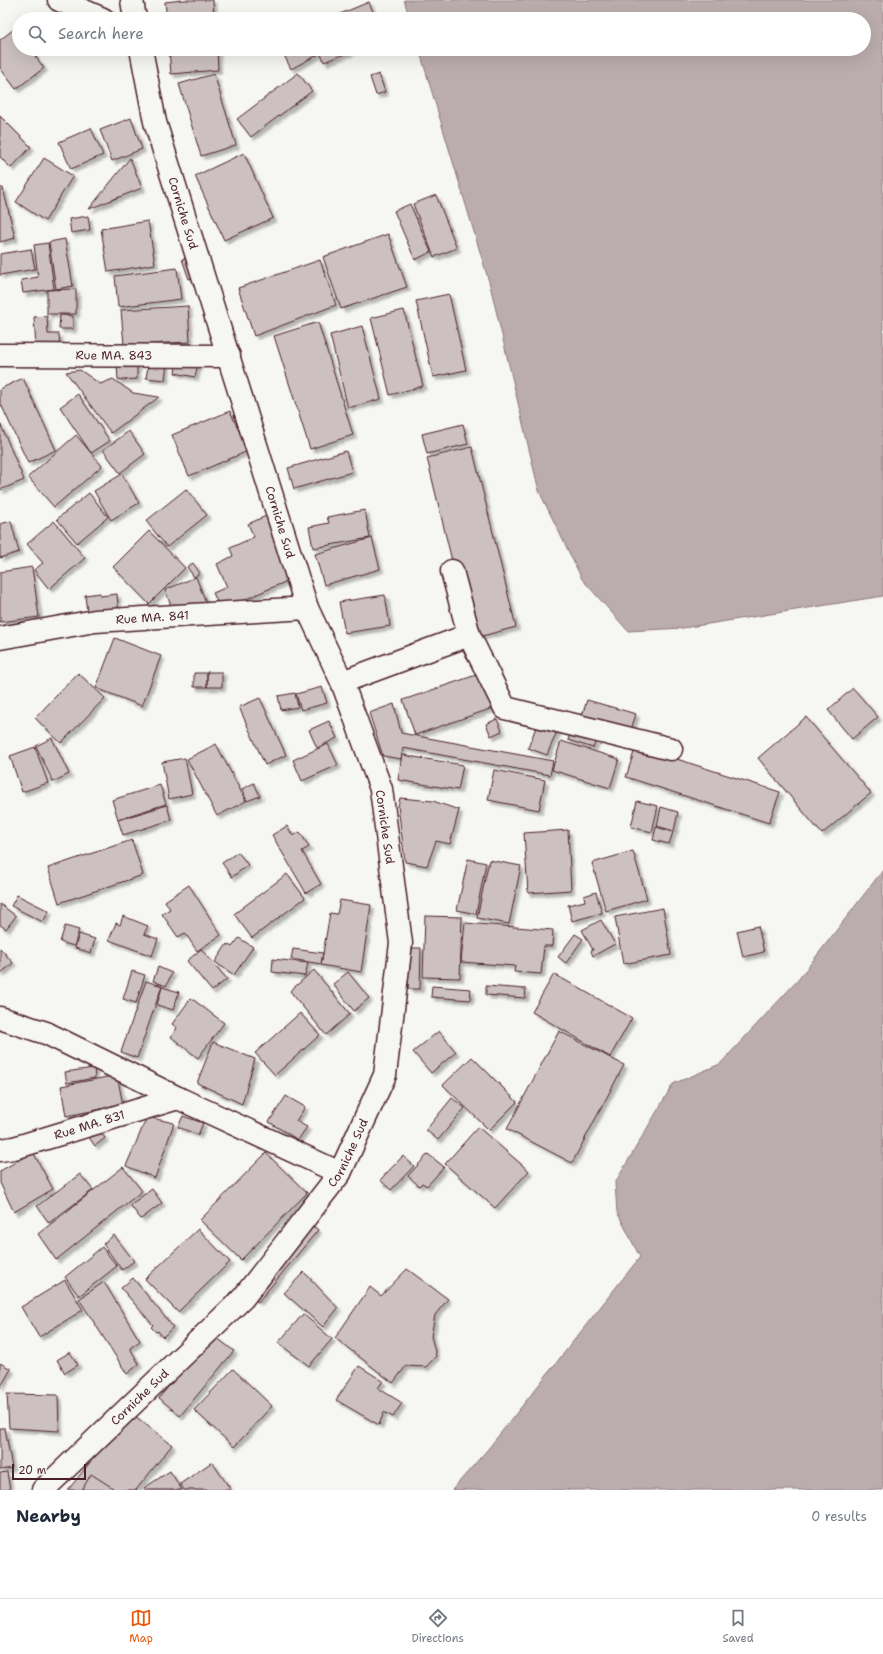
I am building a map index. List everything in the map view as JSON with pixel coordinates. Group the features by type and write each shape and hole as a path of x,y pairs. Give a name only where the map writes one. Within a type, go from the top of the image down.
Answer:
{"main road":[{"path":"59,0 87,12"},
{"path":"132,0 134,12"},
{"name":"Corniche Sud","path":"43,1490 243,1298 340,1173 385,1075 401,943 381,789 342,682 307,608 155,122 142,56"},
{"name":"Rue MA. 843","path":"0,355 228,356"},
{"path":"452,571 469,635 505,708 671,749"},
{"name":"Rue MA. 841","path":"0,638 95,621 307,608"},
{"path":"342,682 469,635"},
{"path":"0,1018 46,1033 178,1098 340,1173"},
{"name":"Rue MA. 831","path":"0,1150 14,1148 178,1098"}],"shaded area":[{"path":"404,0 883,0 883,596 683,628 628,631 582,579 539,491 490,285 421,56 871,56 871,12 408,12"},
{"path":"883,870 883,1490 452,1490 488,1449 640,1257 617,1212 615,1183 673,1084 720,1064 798,980"}],"building":[{"path":"182,0 213,0 214,12 166,12 165,2"},
{"path":"369,2 373,12 345,12"},
{"path":"12,31 12,56 35,56 44,68 16,89 0,68 0,40"},
{"path":"170,56 217,56 218,70 171,74"},
{"path":"284,56 315,56 291,69"},
{"path":"322,56 339,56 324,62"},
{"path":"298,73 312,91 251,137 237,119"},
{"path":"214,74 236,145 201,156 179,84"},
{"path":"379,74 385,92 376,95 370,77"},
{"path":"0,116 31,147 11,168 0,157"},
{"path":"131,118 142,149 112,161 100,130"},
{"path":"91,128 103,155 71,169 59,142"},
{"path":"244,153 273,218 224,240 195,176"},
{"path":"44,158 73,176 45,221 16,202"},
{"path":"130,158 142,188 89,209"},
{"path":"0,188 3,188 15,238 0,242"},
{"path":"436,195 457,248 434,257 413,204"},
{"path":"410,204 431,252 415,260 394,211"},
{"path":"88,216 90,230 71,233 69,219"},
{"path":"148,221 155,264 108,272 101,229"},
{"path":"388,234 407,287 341,309 323,257"},
{"path":"65,239 73,286 56,289 49,242"},
{"path":"48,243 54,289 23,293 21,280 38,277 34,245"},
{"path":"31,249 35,269 0,275 0,254"},
{"path":"193,255 200,275 189,279 182,259"},
{"path":"320,260 336,305 254,336 238,288"},
{"path":"177,268 181,299 118,307 115,276"},
{"path":"76,289 76,314 47,314 47,290"},
{"path":"449,294 466,370 433,377 416,301"},
{"path":"188,306 190,342 124,345 121,310"},
{"path":"404,310 423,386 390,395 371,318"},
{"path":"60,315 73,316 73,329 59,329"},
{"path":"47,316 48,334 59,334 60,346 36,348 34,317"},
{"path":"318,322 353,435 310,449 274,336"},
{"path":"362,326 381,399 348,408 330,335"},
{"path":"149,360 167,363 165,380 146,378"},
{"path":"177,360 198,364 195,377 175,373"},
{"path":"137,364 137,379 118,380 117,365"},
{"path":"80,370 100,384 113,379 133,393 159,397 111,433 66,372"},
{"path":"23,378 56,450 28,463 0,402 0,389"},
{"path":"78,394 110,441 91,453 60,407"},
{"path":"230,411 248,451 189,476 172,435"},
{"path":"0,423 24,480 0,490"},
{"path":"463,424 468,444 427,454 422,434"},
{"path":"129,431 145,454 120,473 103,450"},
{"path":"76,435 102,466 54,507 28,477"},
{"path":"472,447 516,627 471,639 427,458"},
{"path":"346,451 352,472 294,489 288,468"},
{"path":"122,474 139,503 111,520 94,491"},
{"path":"186,489 207,515 167,547 146,521"},
{"path":"89,493 108,517 77,543 57,519"},
{"path":"365,510 370,538 313,548 309,527 329,523 327,517"},
{"path":"266,516 294,578 221,610 213,593 227,587 217,564 233,556 230,548 254,537 248,524"},
{"path":"11,521 19,552 0,558 0,524"},
{"path":"54,521 85,558 49,589 34,570 43,563 27,544"},
{"path":"149,531 185,568 149,604 113,567"},
{"path":"372,538 380,569 324,585 315,554"},
{"path":"193,563 200,573 194,577 187,567"},
{"path":"32,567 39,617 0,622 0,572"},
{"path":"196,577 207,605 173,611 165,590"},
{"path":"100,593 100,596 117,594 119,618 88,622 85,595"},
{"path":"385,595 390,626 345,633 339,602"},
{"path":"115,638 161,656 142,706 96,688"},
{"path":"207,672 222,672 222,687 207,687"},
{"path":"78,673 105,698 61,743 35,718"},
{"path":"194,673 207,673 207,687 194,687"},
{"path":"482,673 493,708 415,735 403,700"},
{"path":"322,687 327,703 301,710 296,694"},
{"path":"853,688 878,717 852,739 828,710"},
{"path":"295,693 298,707 281,710 278,696"},
{"path":"260,698 286,755 265,765 239,707"},
{"path":"587,700 636,714 630,733 581,719"},
{"path":"394,704 401,733 553,761 550,775 403,748 401,759 383,756 369,713"},
{"path":"806,717 871,793 822,834 758,758"},
{"path":"497,719 502,731 491,736 486,724"},
{"path":"329,721 337,738 317,748 309,730"},
{"path":"538,722 558,729 547,755 528,748"},
{"path":"571,731 596,740 593,748 568,740"},
{"path":"52,738 69,774 53,782 36,746"},
{"path":"561,741 619,759 610,788 552,770"},
{"path":"216,744 246,801 217,816 187,759"},
{"path":"328,744 338,765 302,781 293,760"},
{"path":"636,746 780,792 769,823 626,777"},
{"path":"35,747 48,783 22,792 10,756"},
{"path":"402,755 463,765 458,790 398,780"},
{"path":"185,758 192,794 169,799 162,762"},
{"path":"494,770 545,780 539,810 488,800"},
{"path":"254,783 260,796 247,801 242,789"},
{"path":"160,785 166,804 118,819 112,800"},
{"path":"400,798 433,801 459,810 450,844 436,841 427,866 405,862 398,806"},
{"path":"637,801 658,806 652,832 631,827"},
{"path":"167,805 171,820 123,835 118,820"},
{"path":"661,807 678,812 674,831 657,826"},
{"path":"287,826 293,836 300,832 309,847 302,851 321,884 306,893 272,835"},
{"path":"656,827 673,832 669,844 653,840"},
{"path":"568,830 571,890 528,893 524,833"},
{"path":"132,840 143,875 59,903 48,868"},
{"path":"633,851 647,899 606,911 592,863"},
{"path":"238,852 248,865 232,877 222,863"},
{"path":"468,859 486,863 476,914 457,910"},
{"path":"489,860 521,866 509,924 477,918"},
{"path":"287,874 305,898 252,938 234,914"},
{"path":"189,885 221,935 197,951 185,933 178,937 162,914 170,909 165,901"},
{"path":"596,892 602,913 572,921 568,905 585,901 584,896"},
{"path":"17,895 49,911 43,922 11,906"},
{"path":"340,900 371,905 361,972 321,965 330,913 337,914"},
{"path":"0,904 16,916 6,929 0,925"},
{"path":"663,908 671,955 623,964 615,917"},
{"path":"123,916 148,926 144,934 158,939 152,956 109,940 116,923 120,925"},
{"path":"425,916 462,917 460,978 423,977"},
{"path":"601,920 615,944 593,956 591,951 593,950 582,930"},
{"path":"465,923 553,930 552,946 544,946 541,974 514,972 515,966 461,962"},
{"path":"65,926 79,930 74,946 60,942"},
{"path":"758,926 764,952 743,957 737,931"},
{"path":"79,934 95,939 91,953 75,948"},
{"path":"575,934 583,939 566,963 558,957"},
{"path":"239,938 253,947 234,975 215,962 227,944 232,947"},
{"path":"0,948 13,963 0,974"},
{"path":"409,948 421,948 420,989 408,989"},
{"path":"201,949 227,979 212,991 187,961"},
{"path":"293,949 323,953 321,964 291,959"},
{"path":"273,959 308,963 305,976 272,972"},
{"path":"158,967 172,973 166,986 153,981"},
{"path":"314,970 350,1014 326,1035 290,991"},
{"path":"132,971 145,975 136,1003 123,999"},
{"path":"348,972 369,998 354,1011 333,984"},
{"path":"554,974 632,1018 610,1057 532,1012"},
{"path":"146,981 162,986 137,1058 121,1052"},
{"path":"432,986 471,989 470,1000 431,997"},
{"path":"486,986 526,989 525,998 486,995"},
{"path":"162,987 179,992 173,1010 157,1005"},
{"path":"191,998 224,1023 198,1058 171,1037 177,1028 172,1024"},
{"path":"300,1013 320,1035 275,1075 255,1053"},
{"path":"439,1031 456,1052 431,1073 413,1052"},
{"path":"559,1031 624,1065 572,1163 507,1129"},
{"path":"213,1042 255,1059 242,1104 197,1083"},
{"path":"472,1057 517,1102 489,1130 443,1085"},
{"path":"94,1068 95,1078 67,1083 65,1072"},
{"path":"117,1075 123,1105 66,1116 61,1086"},
{"path":"286,1096 305,1107 296,1121 307,1127 298,1140 269,1122"},
{"path":"452,1098 465,1108 438,1140 426,1130"},
{"path":"183,1116 203,1123 198,1135 178,1127"},
{"path":"147,1117 174,1123 155,1178 126,1166"},
{"path":"478,1127 529,1171 495,1208 445,1164"},
{"path":"98,1129 105,1138 95,1146 88,1136"},
{"path":"33,1152 53,1189 14,1212 0,1183 0,1171"},
{"path":"266,1153 307,1193 241,1260 200,1220"},
{"path":"428,1154 444,1167 427,1186 422,1183 419,1186 408,1176"},
{"path":"403,1156 414,1166 391,1190 380,1180"},
{"path":"123,1167 142,1191 56,1260 38,1234"},
{"path":"80,1174 93,1190 49,1223 37,1206"},
{"path":"152,1189 162,1203 141,1219 130,1205"},
{"path":"311,1224 318,1230 258,1302 251,1296"},
{"path":"198,1229 230,1262 178,1312 145,1279"},
{"path":"114,1235 134,1261 122,1270 103,1244"},
{"path":"102,1247 117,1266 79,1296 65,1277"},
{"path":"407,1269 448,1299 435,1315 431,1336 436,1356 426,1367 406,1366 393,1383 335,1338 370,1287 381,1296"},
{"path":"304,1272 338,1308 323,1327 284,1293"},
{"path":"133,1278 173,1327 163,1337 158,1331 156,1332 151,1327 153,1325 121,1288"},
{"path":"65,1280 83,1310 39,1337 21,1307"},
{"path":"104,1282 140,1341 130,1348 139,1364 127,1374 79,1299"},
{"path":"303,1314 332,1339 309,1366 278,1343"},
{"path":"212,1334 234,1351 180,1416 159,1398"},
{"path":"70,1352 78,1365 65,1373 57,1360"},
{"path":"0,1363 11,1369 0,1388"},
{"path":"359,1366 383,1381 378,1388 402,1403 393,1417 384,1412 379,1425 336,1400"},
{"path":"233,1369 272,1406 234,1447 194,1410"},
{"path":"7,1394 58,1395 59,1431 9,1428"},
{"path":"130,1412 172,1445 136,1490 68,1490"},
{"path":"0,1428 5,1428 12,1468 0,1470"},
{"path":"212,1462 231,1490 184,1490 180,1484"},
{"path":"170,1471 182,1490 146,1490 144,1488"},
{"path":"7,1472 10,1490 0,1490 0,1473"},
{"path":"91,1474 113,1488 112,1490 82,1490"}]}
